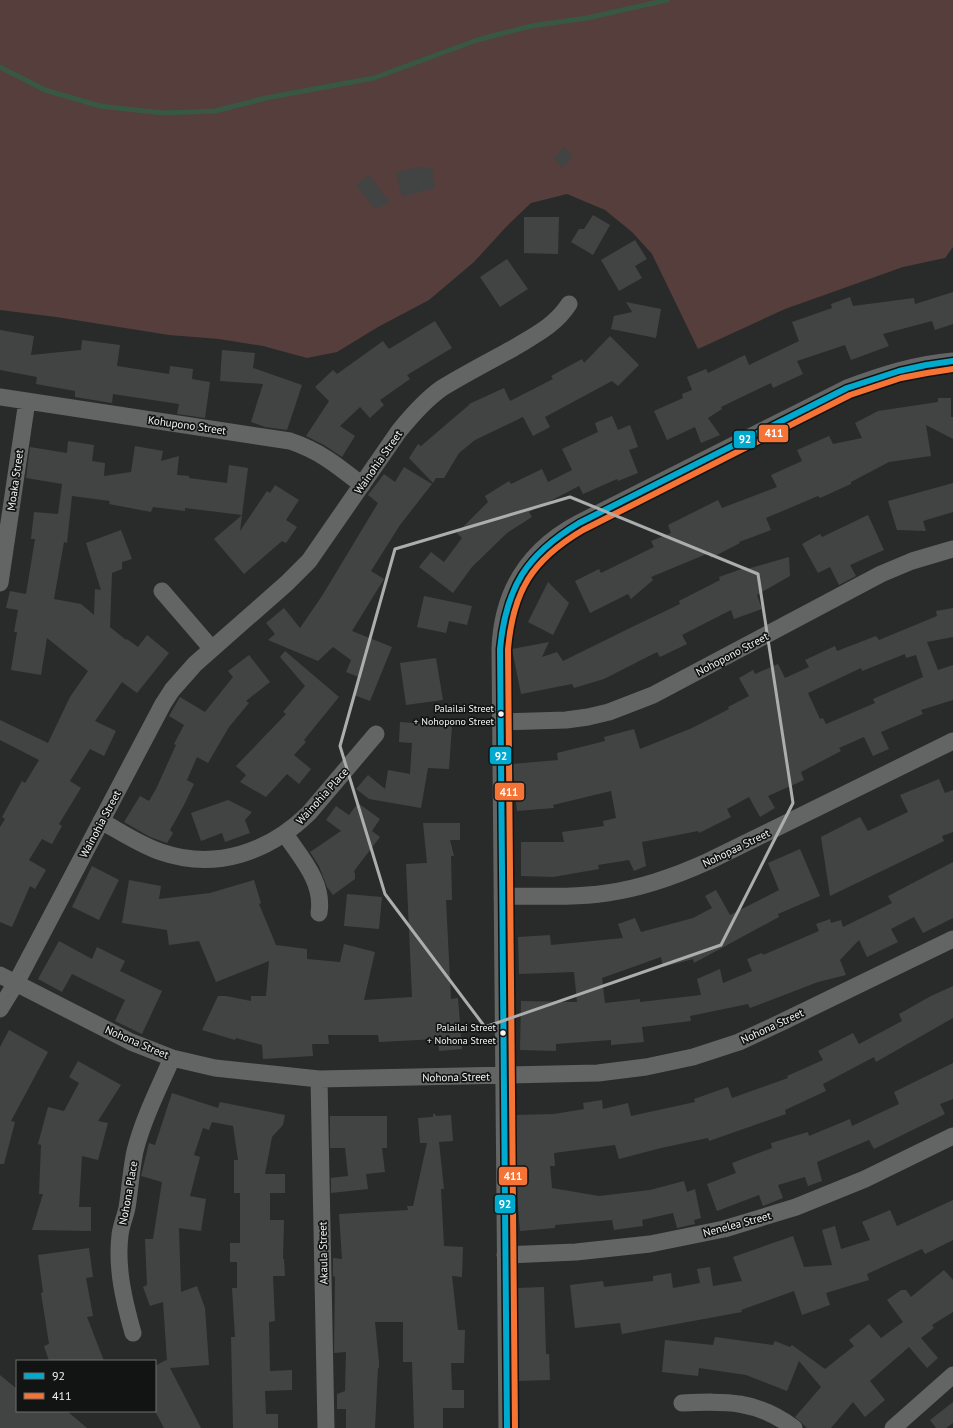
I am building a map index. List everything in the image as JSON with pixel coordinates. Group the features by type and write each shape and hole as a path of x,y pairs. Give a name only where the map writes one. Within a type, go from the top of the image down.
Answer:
{"street":[{"name":"Wainohia Street","path":"0,1009 16,983 159,711 183,676 304,567 319,549 399,431 411,416 441,389 543,331 563,313 569,304"},
{"path":"507,1428 500,649 503,618 513,588 521,574 540,550 565,530 848,388 878,376 910,367 953,361"},
{"name":"Kohupono Street","path":"0,398 290,441 315,451 327,458 362,485"},
{"name":"Moaka Street","path":"0,583 27,401"},
{"name":"Nohopono Street","path":"500,722 566,720 588,717 609,712 653,696 881,574 912,560 953,549"},
{"path":"162,591 212,649"},
{"name":"Wainohia Place","path":"101,821 147,846 162,852 193,858 210,859 241,854 261,847 285,834 309,813 376,734"},
{"name":"Nohopaa Street","path":"502,896 570,896 606,893 642,886 676,876 953,741"},
{"path":"285,834 317,884 321,901 320,913"},
{"name":"Nohona Street","path":"0,975 131,1042 172,1058 215,1068 319,1078 504,1076 598,1073 646,1067 693,1057 739,1042 953,939"},
{"name":"Nohona Place","path":"133,1333 123,1301 119,1264 120,1234 127,1208 130,1179 136,1150 144,1122 172,1058"},
{"name":"Akaula Street","path":"319,1078 326,1428"},
{"name":"Nenelea Street","path":"505,1255 576,1252 650,1244 724,1229 796,1208 865,1179 953,1136"},
{"path":"893,1428 953,1375"},
{"path":"682,1403 718,1401 748,1405 775,1416 794,1428"}],"highlighted area":[{"path":"570,497 758,574 793,803 721,945 485,1027 385,894 340,746 395,549"}],"shaded area":[{"path":"0,0 953,0 953,247 945,258 903,267 785,309 698,349 652,254 632,232 605,210 567,194 531,203 506,227 474,262 429,300 378,327 337,352 307,358 263,346 219,339 169,335 56,317 0,310"}],"building":[{"path":"564,147 573,157 562,168 553,158"},
{"path":"418,167 432,168 435,188 402,197 396,173"},
{"path":"369,175 390,202 375,209 356,185"},
{"path":"593,215 610,225 593,255 571,242 579,229 584,229"},
{"path":"524,217 559,217 558,254 524,253"},
{"path":"635,240 647,259 635,266 642,278 619,291 601,260"},
{"path":"507,259 528,289 500,307 480,277"},
{"path":"953,292 953,324 935,330 932,321 883,334 889,346 851,360 845,345 797,361 803,374 773,388 771,383 721,407 722,409 708,418 720,435 701,443 695,427 667,440 654,411 683,398 682,394 692,390 687,377 706,369 708,373 745,355 749,365 799,341 792,322 832,308 831,304 850,297 853,306 914,298 915,304"},
{"path":"626,302 661,309 656,338 611,329 614,316 632,312"},
{"path":"435,321 452,348 407,375 410,379 380,400 384,405 370,418 360,407 340,426 355,436 342,457 324,445 306,436 329,401 315,387 333,370 337,374 383,341 389,349"},
{"path":"0,330 34,336 31,355 81,350 82,340 120,345 117,366 169,374 170,366 193,369 192,379 210,382 205,418 177,414 179,404 113,394 112,403 75,397 75,391 36,384 37,377 0,370"},
{"path":"610,336 639,365 618,386 612,381 545,417 550,427 533,436 523,417 475,440 459,453 444,478 436,478 433,483 409,458 418,444 421,446 469,404 504,388 510,401 553,379 551,376 582,359 584,363"},
{"path":"222,350 255,353 253,368 302,385 287,430 265,427 251,422 263,384 220,381"},
{"path":"938,398 951,398 953,439 926,425 931,456 889,462 851,482 851,484 820,498 818,496 766,518 771,530 739,542 740,543 711,558 709,553 651,577 653,580 631,599 628,594 590,613 575,581 599,569 601,573 654,547 651,541 671,533 668,525 718,500 722,508 777,487 771,475 802,461 797,450 829,436 833,444 862,438 855,423 878,411 938,402"},
{"path":"612,416 618,430 630,425 638,447 629,450 638,473 618,481 617,479 583,494 579,486 529,512 532,517 507,533 472,567 453,593 419,567 431,552 444,562 462,538 457,533 488,502 485,496 509,481 511,484 542,469 548,482 572,470 562,449 598,432 595,423"},
{"path":"68,441 94,445 92,461 105,463 104,476 131,472 135,446 163,451 161,461 179,456 177,475 189,476 189,478 227,483 229,465 248,468 242,515 185,508 185,511 153,507 151,512 109,504 110,501 72,496 67,543 64,542 54,599 81,604 94,615 95,589 101,590 86,543 121,530 132,559 122,562 122,569 112,573 110,627 126,640 127,639 138,647 147,635 169,653 137,693 122,682 95,721 116,731 104,756 90,749 70,781 81,788 59,824 62,826 52,844 42,839 29,860 46,870 35,889 30,886 12,927 0,922 0,827 5,819 2,817 22,781 25,783 39,760 0,740 0,720 48,743 70,697 88,671 47,638 41,675 11,670 17,632 14,632 18,610 6,608 10,591 26,594 35,539 31,539 34,512 58,514 62,484 26,478 30,447 67,453"},
{"path":"404,467 432,484 400,525 371,571 384,579 352,631 392,647 370,701 354,695 361,678 346,672 351,660 333,647 318,661 268,640 275,634 266,623 284,608 300,628 322,596 378,503 368,495 384,474 395,482"},
{"path":"953,483 953,512 923,521 926,531 897,530 888,501"},
{"path":"275,485 299,500 286,520 297,527 286,543 282,541 244,574 214,539 242,515 240,531 267,491 270,493"},
{"path":"868,515 884,550 850,565 856,576 839,585 830,567 818,573 802,544 820,534 822,537"},
{"path":"789,557 790,576 757,595 762,609 734,619 731,610 682,635 687,644 660,657 657,652 604,679 574,688 572,684 521,694 512,649 549,642 542,657 557,652 563,661 680,604 679,601 720,580 719,577 747,567 747,569"},
{"path":"548,582 569,603 553,635 528,622"},
{"path":"424,596 472,606 467,625 449,621 446,633 417,627"},
{"path":"953,608 953,637 927,642 938,670 953,665 953,700 921,710 923,714 881,732 889,749 873,756 864,737 839,748 841,751 801,772 804,780 768,796 775,808 760,817 749,797 727,809 731,817 699,833 698,831 642,842 646,866 634,871 629,860 598,865 599,869 553,877 521,876 521,842 564,842 562,832 604,826 603,821 616,818 611,791 553,805 554,808 517,811 512,764 558,760 557,753 605,741 604,737 634,729 640,749 692,728 729,709 728,707 749,696 739,678 753,670 755,674 778,664 785,678 809,667 805,660 835,646 837,651 876,636 879,640 937,616 936,611","holes":["905,654 906,658 916,655 923,677 873,699 875,703 826,724 823,718 820,719 808,693 861,668 862,671"]},
{"path":"285,651 339,697 304,740 306,742 294,755 311,769 299,784 287,774 266,797 240,782 246,775 236,766 286,714 283,712 305,686 280,657"},
{"path":"249,655 270,682 246,701 249,703 229,727 208,763 197,757 187,780 194,784 170,830 173,833 167,843 150,837 124,822 140,796 149,801 176,745 174,744 184,725 169,716 180,697 205,712 233,677 228,671"},
{"path":"436,658 443,700 406,705 400,663"},
{"path":"400,722 452,726 449,769 428,768 421,808 369,799 356,789 368,775 385,789 388,770 410,774 412,743 399,742"},
{"path":"939,779 945,793 953,790 953,832 942,836 944,841 830,896 821,837 860,817 868,831 908,812 900,795"},
{"path":"228,800 252,812 245,820 250,833 225,842 222,833 201,841 191,813"},
{"path":"358,803 380,819 372,831 380,837 354,871 355,879 333,895 327,887 319,866 310,852 341,831 326,820 336,806 349,815"},
{"path":"423,823 460,823 460,840 450,840 454,856 451,856 452,900 446,900 451,999 458,998 462,1049 439,1051 438,1039 379,1042 378,1035 328,1035 329,1044 312,1044 313,1056 263,1059 262,1045 236,1038 235,1040 202,1030 218,996 251,1001 251,996 266,996 269,961 216,982 199,941 169,945 167,930 122,923 129,880 161,886 159,899 210,893 254,880 261,903 259,904 276,945 307,949 307,959 340,962 344,944 375,952 364,1000 412,997 406,864 427,863"},
{"path":"800,849 820,896 778,914 779,917 694,963 693,959 663,967 661,957 602,978 605,1003 640,999 640,1002 701,995 697,979 720,969 723,983 752,971 747,959 762,953 763,955 819,931 816,924 830,919 831,923 841,920 843,927 892,903 888,896 953,862 953,918 923,933 914,917 891,929 898,942 867,957 859,940 840,960 846,975 818,982 750,1008 748,1004 690,1016 691,1021 642,1027 644,1042 611,1045 611,1040 556,1044 556,1051 520,1050 521,1001 577,1002 574,972 519,974 518,937 550,935 551,945 623,938 618,924 635,918 641,932 693,918 712,908 705,896 716,890 730,915 779,890 768,863"},
{"path":"92,866 119,880 99,920 72,907"},
{"path":"347,894 382,897 379,929 344,926"},
{"path":"59,941 92,959 97,947 125,961 120,971 162,991 142,1034 115,1021 125,1000 72,974 62,992 38,979"},
{"path":"953,986 953,1018 876,1062 874,1057 823,1084 826,1091 785,1110 786,1114 709,1141 708,1138 619,1159 615,1145 554,1153 555,1166 550,1166 552,1188 599,1196 650,1190 684,1181 687,1192 695,1189 701,1218 694,1220 695,1224 677,1228 673,1213 642,1220 643,1226 614,1230 612,1220 555,1225 555,1228 520,1231 515,1173 515,1115 554,1114 584,1109 583,1103 602,1100 603,1109 628,1103 631,1116 695,1102 694,1099 728,1087 732,1098 788,1078 787,1076 823,1060 818,1051 853,1033 859,1044 902,1021 899,1014 931,996"},
{"path":"9,1030 48,1052 11,1121 15,1122 4,1164 0,1164 0,1047"},
{"path":"78,1061 121,1085 98,1121 108,1123 98,1160 82,1156 79,1207 91,1207 91,1231 32,1230 43,1194 39,1194 41,1145 38,1144 48,1107 64,1111 79,1083 69,1077"},
{"path":"953,1063 953,1099 940,1104 945,1114 874,1149 869,1140 817,1162 822,1181 808,1186 805,1177 778,1185 783,1198 763,1206 759,1195 717,1211 707,1184 736,1173 732,1163 772,1148 771,1143 808,1132 809,1136 850,1119 852,1126 899,1104 894,1092"},
{"path":"172,1093 218,1108 220,1102 285,1115 283,1125 272,1137 265,1174 285,1174 285,1193 270,1193 270,1220 284,1220 283,1259 285,1276 273,1276 275,1321 269,1322 270,1371 292,1370 292,1390 265,1391 266,1414 278,1414 278,1428 233,1428 231,1337 235,1337 232,1288 237,1288 237,1262 230,1262 230,1243 240,1243 240,1193 234,1193 234,1160 238,1160 233,1126 212,1122 209,1130 203,1128 194,1155 200,1157 190,1196 206,1199 201,1231 179,1228 181,1292 197,1286 205,1308 209,1365 170,1368 201,1428 164,1428 156,1412 156,1365 166,1360 167,1361 163,1302 150,1306 143,1287 147,1285 145,1239 153,1239 162,1182 141,1176 149,1143 155,1145"},
{"path":"433,1114 436,1116 451,1115 453,1141 439,1142 444,1189 441,1189 444,1246 463,1247 462,1277 452,1276 458,1330 465,1330 464,1363 451,1363 452,1390 464,1390 464,1408 443,1408 443,1428 414,1428 412,1362 403,1362 403,1322 375,1322 379,1368 375,1428 346,1428 346,1409 337,1409 337,1394 345,1391 346,1352 334,1353 335,1277 333,1276 333,1258 342,1259 339,1214 408,1210 407,1206 413,1206 427,1143 420,1143 418,1118 433,1117"},
{"path":"330,1116 387,1116 387,1148 382,1148 385,1172 366,1174 368,1189 331,1193 331,1178 348,1176 345,1148 330,1148"},
{"path":"953,1200 953,1240 925,1254 922,1249 867,1274 869,1280 826,1293 830,1305 802,1315 794,1291 741,1310 742,1312 622,1334 620,1323 575,1328 570,1285 603,1281 604,1287 653,1281 653,1276 671,1273 673,1288 700,1283 697,1269 710,1267 713,1286 742,1281 733,1257 793,1236 804,1267 832,1265 822,1230 835,1226 841,1249 870,1240 862,1222 890,1210 897,1226"},
{"path":"89,1248 93,1277 86,1278 93,1316 87,1317 104,1360 49,1360 44,1346 49,1344 41,1293 43,1292 38,1255"},
{"path":"944,1270 953,1280 953,1312 932,1325 934,1328 921,1338 938,1358 927,1368 909,1347 870,1381 885,1400 865,1417 853,1402 831,1428 807,1428 795,1417 821,1387 799,1361 787,1391 746,1375 699,1368 698,1376 662,1372 665,1340 713,1345 715,1337 773,1345 775,1341 790,1347 792,1345 825,1369 854,1346 849,1340 869,1324 881,1338 903,1322 887,1300 901,1290 906,1290 911,1297"},
{"path":"544,1287 546,1354 549,1354 550,1380 517,1381 516,1355 518,1355 516,1288"},
{"path":"0,1375 16,1388 16,1412 68,1412 87,1428 0,1428"},
{"path":"953,1402 953,1423 946,1428 936,1428 930,1420"}],"waterway":[{"path":"0,67 45,90 100,106 162,113 215,111 266,98 374,78 477,40 531,26 587,18 667,0"}],"transit line":[{"name":"92","path":"507,1428 500,649 507,608 514,590 532,561 545,547 579,523 847,388 899,371 953,361"},
{"name":"411","path":"515,1428 508,649 511,628 520,594 528,579 550,553 565,541 583,530 850,395 901,378 953,369"}],"place":[{"name":"Palailai Street + Nohopono Street","path":"501,714"},
{"name":"Palailai Street + Nohona Street","path":"503,1033"}]}
